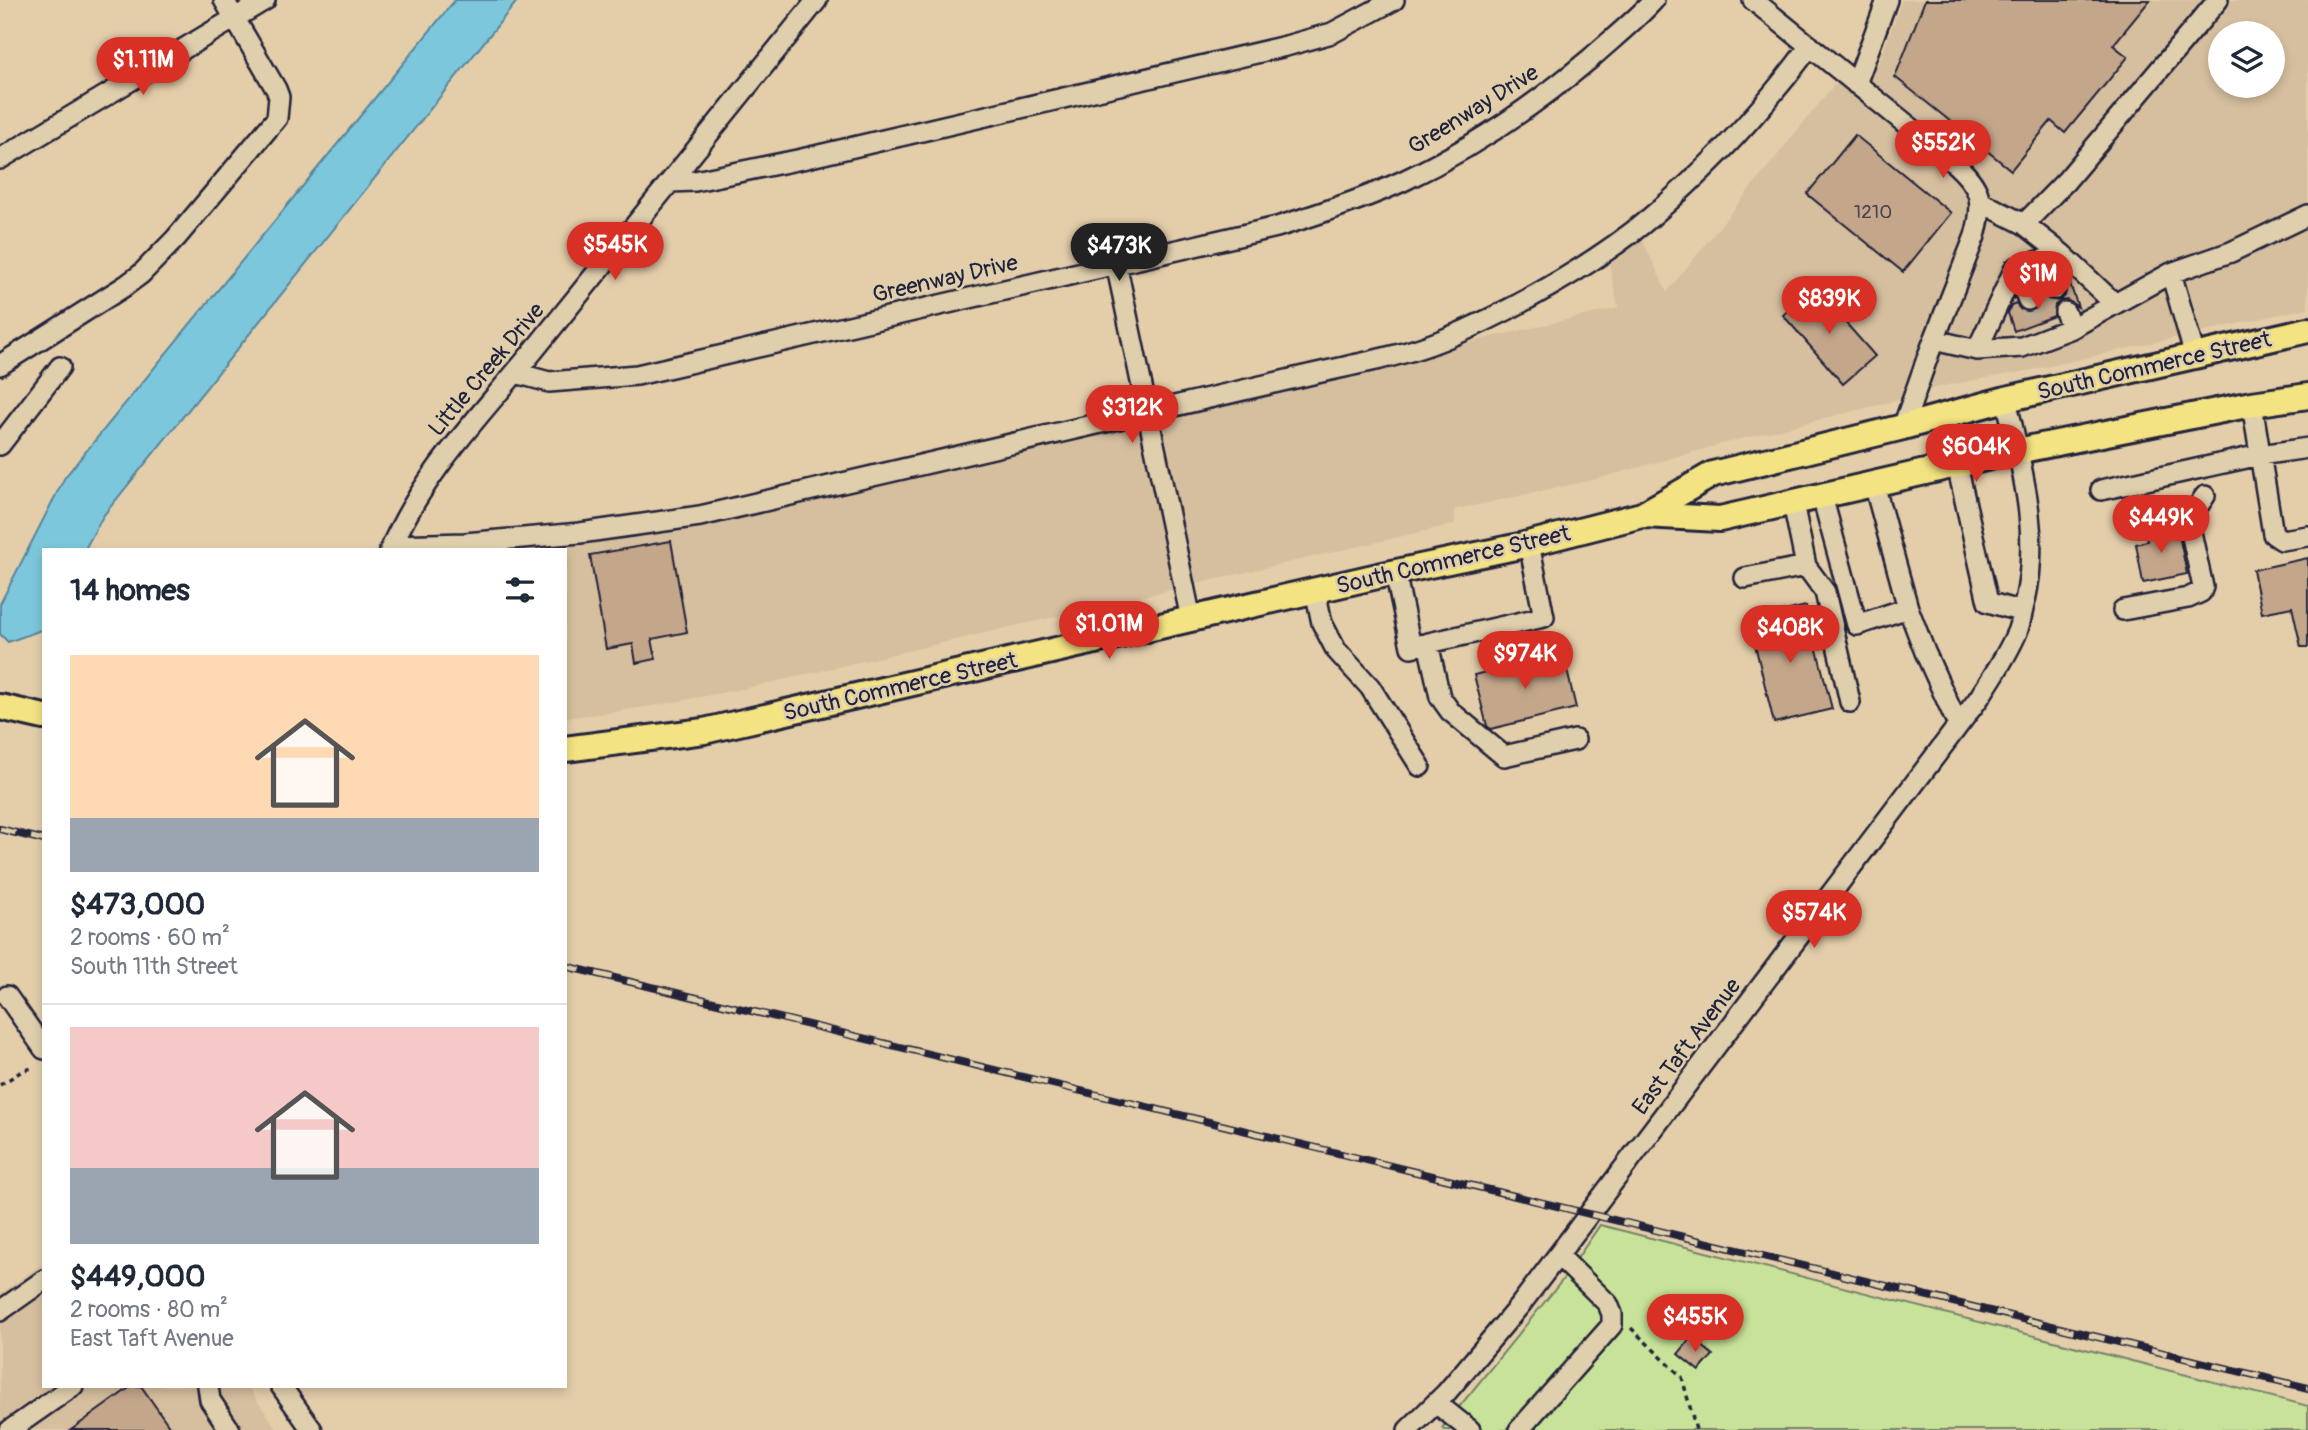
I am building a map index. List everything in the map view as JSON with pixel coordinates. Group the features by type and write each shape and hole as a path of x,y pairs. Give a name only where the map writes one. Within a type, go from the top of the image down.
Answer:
{"main road":[{"name":"South Commerce Street","path":"567,749 704,731 1315,590 1530,544 1642,515 1713,474 2006,399 2308,330"},
{"name":"South Commerce Street","path":"1642,515 1720,519 2017,451 2252,404 2308,396"},
{"path":"0,707 42,717"}],"street":[{"path":"0,365 141,274 176,238 277,118 279,97 276,89 223,0"},
{"path":"0,159 265,0"},
{"name":"Little Creek Drive","path":"391,547 411,506 449,451 516,373 817,0"},
{"path":"670,182 695,181 802,159 1286,46 1332,33 1394,0"},
{"name":"Greenway Drive","path":"516,373 548,382 638,375 1277,228 1340,207 1402,181 1463,149 1548,94 1654,0"},
{"path":"1754,0 1965,173 1976,186 1981,202 1975,236 1903,427"},
{"path":"1856,84 1887,0"},
{"path":"2024,224 2130,108 2218,0"},
{"path":"391,547 580,533 700,516 1402,353 1440,341 1487,320 1606,250 1651,217 1755,114 1810,46"},
{"path":"1981,202 2024,224 2053,257 2115,304"},
{"path":"1934,340 1977,351 2022,347 2038,332 2115,304 2171,273 2231,252 2308,215"},
{"path":"1977,351 2015,268 2053,257"},
{"path":"2053,257 2055,289"},
{"path":"1116,263 1191,619"},
{"path":"2015,268 2028,300"},
{"path":"2171,273 2195,356"},
{"path":"0,445 60,367"},
{"name":"East Taft Avenue","path":"1408,1430 1436,1403 1521,1304 1979,698 2008,653 2018,629 2030,580 2032,538 2029,502 2006,399"},
{"path":"2252,404 2273,534 2282,540 2308,536"},
{"path":"2101,490 2260,455 2308,448"},
{"path":"1957,465 1989,602 2022,612"},
{"path":"1874,484 1908,608 1924,652 1958,725"},
{"path":"1822,496 1857,625 1908,608"},
{"path":"2123,610 2188,598 2201,592 2203,587 2189,523 2206,496"},
{"path":"1793,503 1806,566 1825,592 1850,702"},
{"path":"1395,572 1411,647 1544,617 1530,544"},
{"path":"1745,578 1806,566"},
{"path":"1315,590 1322,623 1336,650 1370,687 1420,765"},
{"path":"1428,643 1440,697 1450,711 1504,756 1575,740"},
{"path":"7,996 42,1046"},
{"path":"1519,1430 1612,1325 1608,1304 1558,1255"},
{"path":"0,1311 42,1281"},
{"path":"10,1430 70,1388"},
{"path":"208,1388 210,1400 230,1430"},
{"path":"282,1388 312,1430"},
{"path":"1436,1403 1470,1430"}],"path":[{"path":"0,1085 22,1071 42,1065"},
{"path":"1612,1325 1627,1325 1682,1377 1696,1430"}],"shaded area":[{"path":"1902,0 2308,0 2308,308 2032,370 1938,387 1597,479 1454,510 1455,524 752,687 614,712 567,718 567,548 488,548 535,542 1329,374 1618,308 1609,262 1642,239 1667,292 1833,86 1879,62"},
{"path":"42,1264 42,1388 248,1388 278,1430 0,1430 0,1294"}],"green space":[{"path":"1600,1225 2308,1406 2308,1430 1444,1430 1442,1428 1561,1282"}],"water":[{"path":"455,0 518,0 103,516 86,548 42,548 42,630 8,642 0,634 0,604 65,477"}],"building":[{"path":"1925,0 2150,0 2113,45 2128,57 2065,133 2051,121 2011,170 1895,77"},
{"path":"1855,135 1951,213 1903,272 1807,194"},
{"path":"2070,284 2078,307 2067,300 2061,301 2055,305 2054,316 2014,331 2008,313 2011,306 2016,304 2021,310 2032,312 2038,307 2039,295 2044,294 2048,299 2059,301 2065,296 2067,285"},
{"path":"1814,287 1875,356 1843,384 1783,315"},
{"path":"2177,525 2187,574 2143,583 2136,544 2147,541 2145,531"},
{"path":"671,541 687,632 652,639 656,659 636,663 633,644 606,649 590,555"},
{"path":"2308,558 2308,647 2301,647 2292,607 2262,613 2253,570"},
{"path":"1806,606 1832,709 1774,723 1749,620"},
{"path":"1563,653 1576,708 1491,729 1487,726 1474,675"},
{"path":"1692,1337 1713,1355 1699,1371 1678,1354"},
{"path":"129,1388 142,1388 172,1430 71,1430"}],"tunnel":[{"path":"2028,300 2035,324"}],"railway":[{"path":"0,829 42,840"},
{"path":"567,966 2308,1388"}]}
